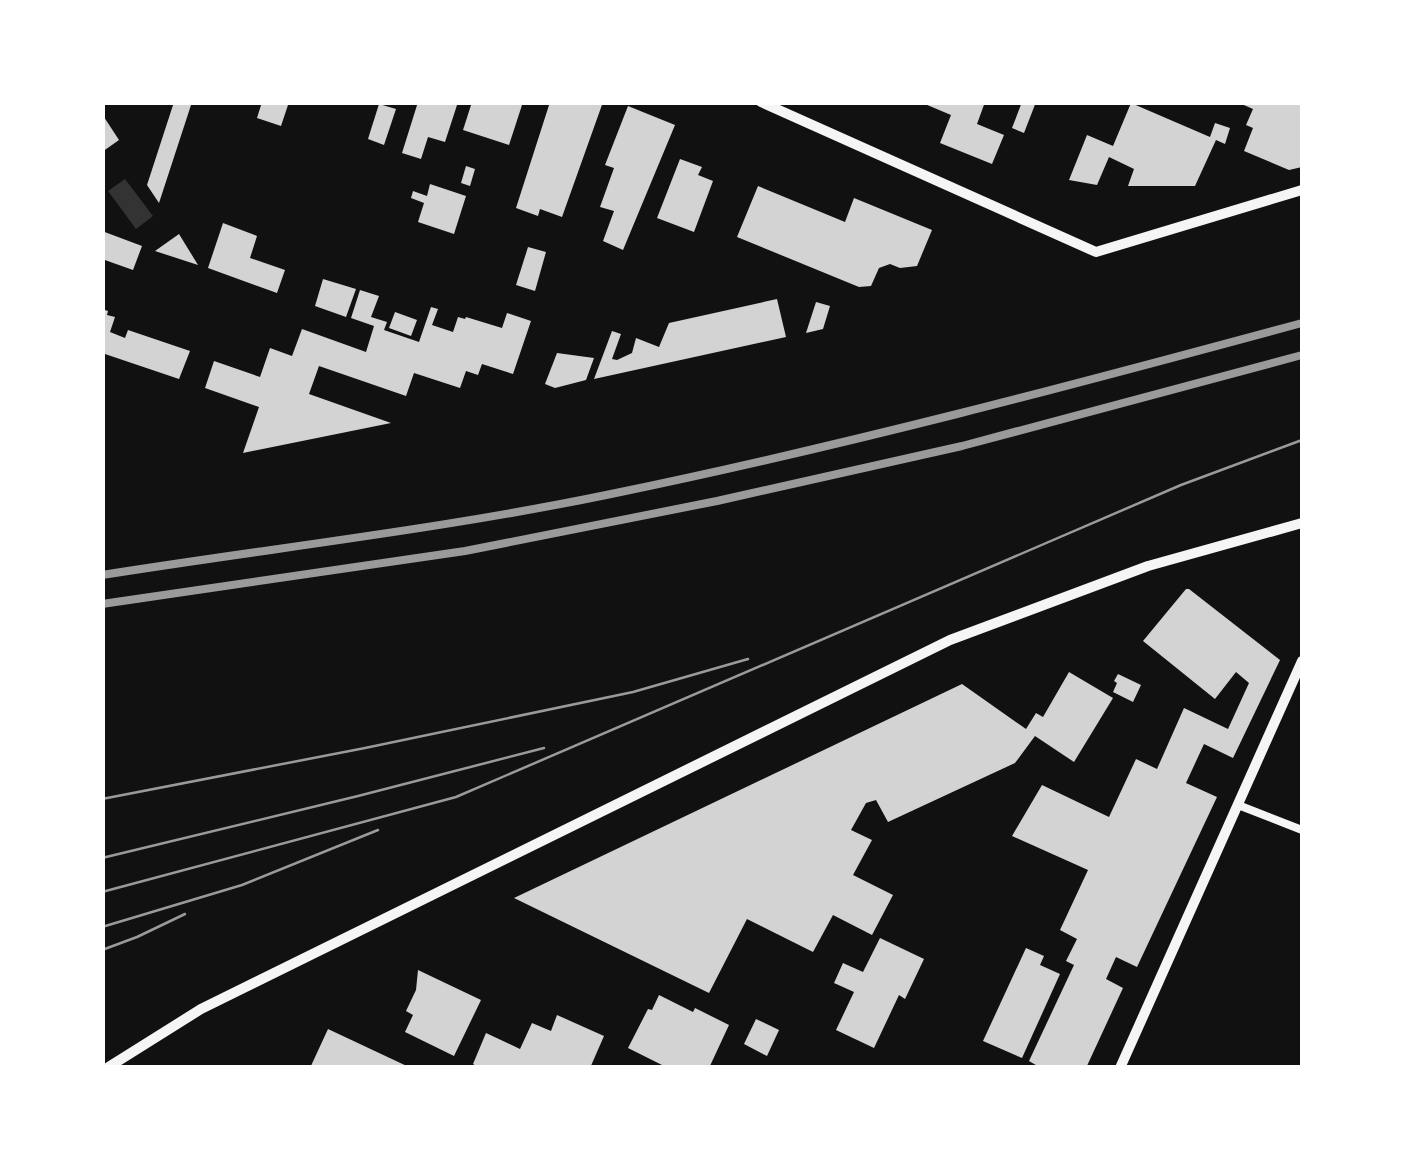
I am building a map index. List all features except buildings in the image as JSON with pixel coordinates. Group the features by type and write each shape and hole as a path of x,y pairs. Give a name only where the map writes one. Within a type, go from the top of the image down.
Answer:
{"street":[{"path":"761,102 1096,252 1302,190"},
{"path":"107,1068 201,1009 950,640 1148,566 1302,523"},
{"path":"1120,1068 1302,661"}],"lane":[{"path":"1238,806 1302,830"}],"shaded area":[{"path":"125,179 153,216 136,229 108,191"}],"tram line":[{"path":"102,892 456,797 1181,485 1302,440"},
{"path":"102,799 633,692 748,659"},
{"path":"102,858 544,748"},
{"path":"102,927 242,885 378,830"},
{"path":"102,950 185,914"}],"railway":[{"path":"102,575 421,528 611,494 872,435 1302,323"},
{"path":"102,604 465,551 717,501 962,446 1302,355"}]}
